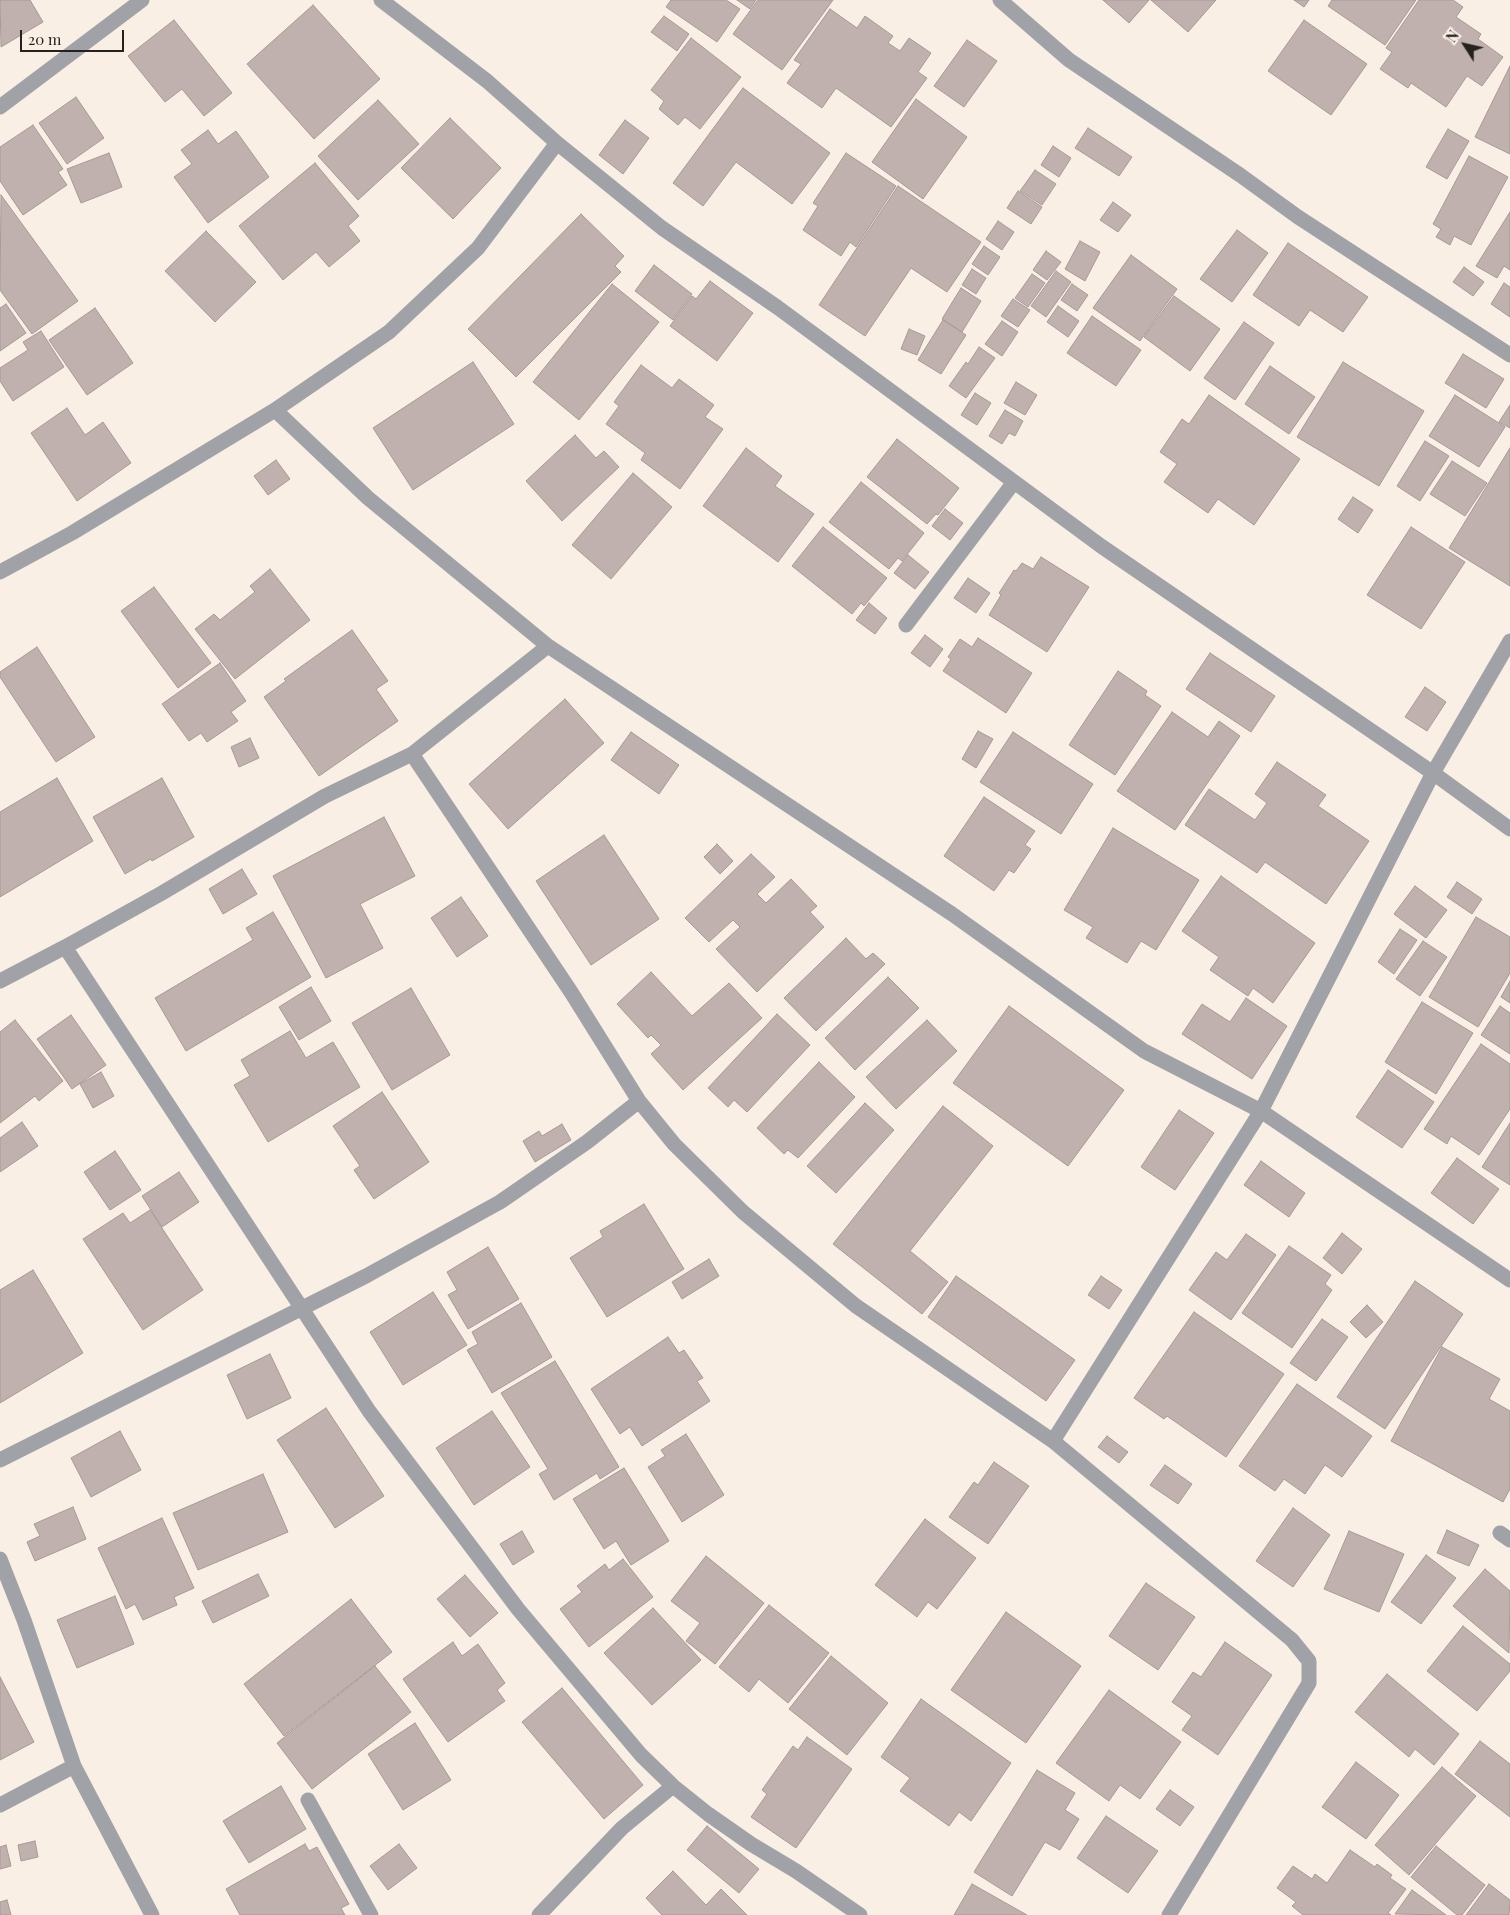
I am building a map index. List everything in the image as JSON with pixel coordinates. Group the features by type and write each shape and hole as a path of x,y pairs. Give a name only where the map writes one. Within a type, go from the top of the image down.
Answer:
{"street":[{"path":"0,107 142,0"},
{"path":"381,0 487,81 557,143 662,228 777,307 1101,546 1433,773 1510,828"},
{"path":"1000,0 1069,60 1240,174 1298,217 1510,356"},
{"path":"0,572 72,533 275,410 389,332 478,248 557,143"},
{"path":"275,410 368,498 548,646 952,914 1144,1051 1261,1111 1510,1280"},
{"path":"906,625 1014,482"},
{"path":"1053,1441 1261,1111 1433,773 1510,641"},
{"path":"0,981 65,948 162,893 325,796 412,754 548,646"},
{"path":"412,754 571,992 639,1101 674,1144 742,1212 856,1306 1053,1441 1292,1640 1309,1661 1309,1683 1169,1915"},
{"path":"65,948 369,1411 518,1609 641,1755 673,1786 708,1814 751,1844 796,1871 860,1915"},
{"path":"0,1460 366,1276 500,1202 587,1142 639,1101"},
{"path":"0,1559 24,1620 74,1766 152,1915"},
{"path":"0,1804 74,1766"},
{"path":"539,1915 622,1828 673,1786"},
{"path":"308,1800 371,1915"}],"building":[{"path":"0,0 30,0 43,22 1,47"},
{"path":"671,0 726,0 740,9 717,42 666,7"},
{"path":"737,0 756,0 750,9"},
{"path":"758,0 833,0 782,70 733,34"},
{"path":"1103,0 1149,0 1129,23"},
{"path":"1151,0 1216,0 1188,32"},
{"path":"1294,0 1309,0 1304,7"},
{"path":"1332,0 1416,0 1385,45 1328,6"},
{"path":"1419,0 1453,0 1463,7 1456,17 1481,34 1478,39 1503,57 1482,86 1467,76 1446,107 1411,83 1408,88 1380,69 1392,52 1386,48"},
{"path":"313,5 380,79 314,139 247,64"},
{"path":"830,9 857,28 865,16 893,36 888,43 900,51 909,38 931,53 918,72 927,78 891,127 836,88 822,108 787,83 801,64 794,60"},
{"path":"664,16 689,34 677,51 651,32"},
{"path":"174,20 232,93 204,116 182,89 165,102 128,56"},
{"path":"1304,20 1367,64 1331,115 1268,71"},
{"path":"691,38 741,77 700,129 685,117 678,125 659,109 664,101 651,90"},
{"path":"967,40 997,61 964,107 934,86"},
{"path":"1510,66 1510,154 1475,137"},
{"path":"743,88 830,153 792,204 736,162 703,206 673,183"},
{"path":"76,97 104,138 67,164 39,123"},
{"path":"916,99 967,137 923,199 872,162"},
{"path":"378,100 419,144 358,200 318,156"},
{"path":"450,118 501,168 453,219 401,168"},
{"path":"625,120 649,138 623,174 599,155"},
{"path":"33,125 63,169 58,172 67,185 23,215 0,181 0,147"},
{"path":"1088,128 1132,157 1119,176 1075,148"},
{"path":"1448,129 1469,141 1447,179 1426,167"},
{"path":"208,130 218,144 236,131 269,177 208,223 174,177 192,164 181,150"},
{"path":"1053,146 1071,158 1059,177 1041,165"},
{"path":"109,153 122,187 81,203 67,169"},
{"path":"846,153 896,186 856,247 850,242 841,256 803,230 818,206 813,203"},
{"path":"1469,156 1508,177 1471,245 1454,236 1450,245 1436,237 1441,229 1433,224"},
{"path":"315,163 359,216 348,226 360,241 329,267 316,252 283,280 239,226"},
{"path":"1035,170 1056,184 1042,205 1020,191"},
{"path":"898,186 981,242 947,292 911,268 865,336 819,305"},
{"path":"1018,191 1042,207 1031,224 1007,208"},
{"path":"1,195 78,301 32,334 0,290"},
{"path":"1113,202 1131,215 1118,232 1100,220"},
{"path":"1510,212 1510,270 1504,266 1497,278 1476,266"},
{"path":"581,214 624,256 615,266 621,272 516,377 468,329"},
{"path":"998,221 1014,232 1002,250 986,239"},
{"path":"1237,230 1268,253 1232,302 1200,279"},
{"path":"206,231 256,282 215,322 165,271"},
{"path":"1080,241 1100,252 1085,281 1065,269"},
{"path":"1288,243 1368,297 1343,332 1310,310 1299,326 1253,295"},
{"path":"984,246 1000,257 988,275 972,264"},
{"path":"1046,251 1061,262 1047,280 1033,270"},
{"path":"1131,255 1177,289 1140,341 1093,308"},
{"path":"654,265 692,294 673,320 635,291"},
{"path":"1464,267 1484,282 1473,296 1453,282"},
{"path":"972,269 986,278 976,294 962,285"},
{"path":"1056,271 1071,282 1046,317 1031,306"},
{"path":"1032,274 1045,283 1028,307 1015,298"},
{"path":"710,281 753,313 717,361 670,326 692,296 696,299"},
{"path":"1504,283 1510,287 1510,317 1491,304"},
{"path":"612,284 659,322 579,420 533,382"},
{"path":"1072,284 1088,295 1077,311 1061,300"},
{"path":"961,288 981,301 962,332 942,319"},
{"path":"1174,296 1220,329 1190,371 1144,337"},
{"path":"1013,299 1030,310 1018,327 1001,316"},
{"path":"6,304 26,333 0,351 0,308"},
{"path":"1058,306 1079,321 1068,337 1047,322"},
{"path":"95,308 133,363 87,395 49,340"},
{"path":"1092,316 1141,350 1116,386 1067,353"},
{"path":"943,320 966,335 941,374 918,360"},
{"path":"1002,321 1018,332 1002,356 985,344"},
{"path":"1244,322 1274,343 1235,400 1204,378"},
{"path":"909,329 925,336 917,355 901,349"},
{"path":"41,331 64,367 13,401 0,381 0,368 28,350 23,342"},
{"path":"979,347 995,358 966,398 949,386 966,362 968,364"},
{"path":"1463,354 1504,379 1486,408 1445,383"},
{"path":"473,362 514,424 413,490 373,428"},
{"path":"1343,362 1424,411 1379,486 1297,437"},
{"path":"641,365 672,388 679,379 714,405 705,417 723,429 680,489 641,460 645,453 606,424 619,406 614,402"},
{"path":"1270,366 1315,397 1289,434 1245,404"},
{"path":"1016,382 1037,395 1025,415 1004,403"},
{"path":"975,393 991,403 977,425 961,415"},
{"path":"1209,395 1300,459 1254,525 1218,499 1208,513 1164,482 1177,464 1160,452 1182,419 1189,424"},
{"path":"1455,395 1505,427 1479,467 1429,436"},
{"path":"1510,405 1510,428 1499,422"},
{"path":"67,408 85,435 103,422 131,463 77,501 31,433"},
{"path":"1005,410 1023,421 1015,436 1009,433 1002,444 989,436"},
{"path":"575,435 596,458 604,451 619,467 562,521 526,481"},
{"path":"897,439 959,488 938,515 936,514 927,524 867,477"},
{"path":"1425,441 1449,456 1420,501 1397,486"},
{"path":"746,448 782,476 775,486 814,514 778,562 703,506"},
{"path":"1510,448 1510,586 1449,548"},
{"path":"276,460 290,479 268,495 254,476"},
{"path":"1452,461 1487,483 1465,516 1430,494"},
{"path":"633,473 672,507 611,579 572,545"},
{"path":"861,482 924,533 902,561 898,558 889,569 829,522"},
{"path":"1353,497 1373,510 1358,533 1338,519"},
{"path":"945,509 963,523 950,540 932,526"},
{"path":"823,527 887,578 864,606 861,603 852,614 792,566"},
{"path":"1411,527 1465,562 1421,629 1367,595"},
{"path":"908,555 929,572 915,589 894,573"},
{"path":"1041,557 1089,587 1047,652 989,615 1001,595 999,593 1014,570 1016,571 1022,563 1033,569"},
{"path":"270,569 310,620 235,679 195,629 214,614 220,620 255,592 250,586"},
{"path":"968,578 990,593 976,613 954,598"},
{"path":"154,587 211,663 178,688 121,611"},
{"path":"869,603 887,618 875,634 856,620"},
{"path":"352,630 388,681 376,689 398,721 319,776 264,697 286,681 284,679"},
{"path":"925,635 943,649 930,667 911,653"},
{"path":"978,638 1032,673 1006,713 943,671 951,659 948,657 960,639 972,647"},
{"path":"37,647 95,737 56,762 0,677 0,672"},
{"path":"1210,653 1275,696 1251,732 1186,689"},
{"path":"220,663 246,701 231,712 238,721 207,742 201,733 189,741 162,704"},
{"path":"1118,671 1147,691 1145,695 1161,706 1115,775 1069,745"},
{"path":"1425,687 1446,702 1427,731 1405,717"},
{"path":"565,699 604,743 508,829 469,784"},
{"path":"1172,712 1208,737 1219,721 1240,736 1175,830 1117,791"},
{"path":"978,731 993,739 976,768 962,759"},
{"path":"631,732 679,765 659,794 611,760"},
{"path":"1013,732 1093,784 1061,834 980,782"},
{"path":"250,738 259,758 239,767 231,747"},
{"path":"1277,762 1326,795 1318,806 1369,841 1326,904 1265,862 1257,873 1185,825 1209,789 1255,820 1267,803 1255,794"},
{"path":"57,778 93,841 0,897 0,812"},
{"path":"162,778 194,837 125,874 93,817"},
{"path":"984,797 1035,831 1025,845 1031,849 1014,873 1009,870 994,891 944,856"},
{"path":"384,817 415,876 360,904 383,948 326,978 273,876"},
{"path":"1113,828 1199,880 1156,950 1141,941 1127,963 1086,938 1093,927 1064,910"},
{"path":"604,835 659,919 591,965 536,881"},
{"path":"717,844 733,861 720,874 704,857"},
{"path":"751,854 775,877 757,894 766,903 791,879 817,906 810,912 824,927 757,992 716,949 740,927 733,920 709,942 685,918"},
{"path":"242,869 257,894 223,914 209,889"},
{"path":"1221,876 1315,943 1273,1003 1253,988 1248,996 1210,970 1219,957 1182,931"},
{"path":"1457,882 1482,899 1472,914 1447,897"},
{"path":"1415,886 1447,910 1426,938 1394,914"},
{"path":"461,897 488,936 457,957 431,918"},
{"path":"273,912 311,977 186,1051 155,998 253,940 246,928"},
{"path":"1476,917 1510,937 1510,973 1478,1027 1429,997"},
{"path":"1400,929 1417,940 1394,974 1378,962"},
{"path":"846,938 866,959 873,953 885,964 816,1031 784,998"},
{"path":"1423,941 1447,957 1420,996 1396,979"},
{"path":"651,972 692,1016 729,983 762,1018 683,1090 651,1054 661,1045 651,1035 648,1038 617,1004"},
{"path":"888,977 919,1008 855,1070 825,1038"},
{"path":"1510,981 1510,1003 1501,997"},
{"path":"311,987 331,1021 299,1040 279,1007"},
{"path":"411,988 450,1055 392,1090 352,1023"},
{"path":"1246,998 1287,1026 1252,1079 1182,1034 1202,1004 1230,1022"},
{"path":"1422,1002 1473,1033 1436,1094 1385,1062"},
{"path":"1009,1006 1124,1090 1068,1166 953,1083"},
{"path":"1500,1006 1510,1013 1510,1054 1481,1035"},
{"path":"777,1014 810,1045 747,1112 734,1100 728,1107 708,1088"},
{"path":"71,1015 106,1065 72,1089 37,1039"},
{"path":"15,1020 63,1081 39,1101 35,1096 0,1123 0,1032"},
{"path":"927,1020 957,1051 896,1109 866,1077"},
{"path":"290,1031 306,1058 333,1042 360,1087 268,1142 234,1085 250,1076 241,1060"},
{"path":"1481,1044 1510,1064 1510,1109 1479,1155 1451,1136 1447,1144 1424,1129"},
{"path":"819,1062 855,1097 798,1158 788,1150 784,1154 757,1128"},
{"path":"1388,1070 1434,1102 1402,1148 1356,1117"},
{"path":"101,1072 114,1096 93,1108 80,1084"},
{"path":"382,1092 429,1162 374,1199 354,1170 360,1166 333,1126"},
{"path":"865,1103 894,1130 836,1193 807,1166"},
{"path":"943,1106 993,1146 910,1251 948,1282 922,1314 833,1244"},
{"path":"1179,1110 1214,1133 1175,1190 1141,1167"},
{"path":"22,1122 38,1146 0,1172 0,1138"},
{"path":"1510,1123 1510,1185 1482,1167"},
{"path":"562,1124 571,1140 535,1162 523,1141 539,1131 542,1136"},
{"path":"115,1151 141,1190 110,1210 84,1172"},
{"path":"1457,1158 1499,1189 1473,1224 1431,1193"},
{"path":"1261,1161 1305,1193 1289,1217 1244,1185"},
{"path":"179,1172 199,1202 162,1227 142,1196"},
{"path":"644,1204 684,1269 607,1317 570,1258 603,1237 600,1231"},
{"path":"150,1210 203,1290 143,1330 83,1239 123,1213 130,1223"},
{"path":"1342,1233 1362,1249 1342,1274 1323,1258"},
{"path":"1246,1234 1276,1255 1231,1320 1189,1290 1216,1252 1227,1260"},
{"path":"1289,1246 1331,1275 1325,1284 1332,1290 1292,1348 1242,1313"},
{"path":"488,1247 519,1299 468,1329 448,1295 457,1290 447,1272"},
{"path":"709,1259 719,1276 682,1299 672,1282"},
{"path":"33,1270 83,1353 0,1403 0,1290"},
{"path":"956,1276 1075,1360 1046,1401 928,1317"},
{"path":"1101,1276 1122,1290 1109,1309 1088,1295"},
{"path":"1415,1281 1463,1314 1385,1429 1337,1397"},
{"path":"433,1292 467,1345 403,1385 370,1332"},
{"path":"521,1303 552,1357 492,1393 467,1350 478,1344 472,1332"},
{"path":"1367,1305 1383,1322 1366,1338 1350,1322"},
{"path":"1194,1312 1284,1374 1226,1457 1167,1416 1164,1419 1134,1398"},
{"path":"1322,1319 1348,1337 1316,1381 1290,1363"},
{"path":"668,1337 679,1353 684,1350 703,1378 697,1381 710,1401 642,1446 630,1427 620,1434 591,1389"},
{"path":"1442,1347 1500,1379 1489,1399 1510,1411 1510,1489 1503,1502 1391,1441"},
{"path":"270,1354 291,1398 247,1419 227,1375"},
{"path":"555,1361 619,1467 600,1479 597,1473 554,1500 539,1474 548,1469 501,1393"},
{"path":"1297,1384 1372,1436 1342,1477 1325,1465 1305,1494 1284,1479 1275,1491 1239,1466"},
{"path":"326,1408 384,1496 335,1528 277,1440"},
{"path":"492,1411 530,1467 474,1505 436,1448"},
{"path":"120,1431 141,1470 91,1497 71,1458"},
{"path":"686,1434 724,1495 682,1522 648,1467 665,1456 661,1450"},
{"path":"1107,1436 1128,1452 1119,1463 1098,1447"},
{"path":"994,1462 1029,1486 988,1544 949,1517 974,1482 978,1485"},
{"path":"1165,1465 1192,1484 1178,1504 1150,1485"},
{"path":"624,1468 669,1541 631,1565 616,1541 604,1549 573,1499"},
{"path":"263,1474 288,1532 198,1570 173,1513"},
{"path":"73,1507 86,1539 35,1561 27,1542 40,1536 34,1524"},
{"path":"1293,1508 1330,1535 1293,1587 1256,1561"},
{"path":"162,1518 194,1588 174,1597 177,1605 143,1620 135,1604 126,1609 98,1548"},
{"path":"925,1519 976,1558 937,1609 928,1602 917,1617 875,1585"},
{"path":"1447,1530 1479,1545 1469,1566 1437,1553"},
{"path":"522,1531 534,1552 513,1565 500,1544"},
{"path":"1349,1531 1404,1554 1379,1612 1324,1589"},
{"path":"1426,1555 1456,1578 1421,1624 1391,1602"},
{"path":"706,1556 764,1603 715,1664 686,1641 700,1623 671,1601"},
{"path":"623,1559 653,1597 589,1647 560,1609 582,1592 577,1586 605,1564 609,1570"},
{"path":"1485,1569 1510,1591 1509,1653 1453,1606"},
{"path":"258,1574 269,1596 213,1623 202,1601"},
{"path":"465,1575 498,1613 470,1637 437,1599"},
{"path":"1146,1583 1195,1617 1158,1670 1109,1636"},
{"path":"115,1596 134,1644 77,1668 57,1620"},
{"path":"351,1599 392,1652 284,1736 244,1684"},
{"path":"769,1605 829,1653 788,1703 759,1679 749,1692 719,1667"},
{"path":"653,1608 701,1660 652,1705 604,1653"},
{"path":"1006,1612 1081,1666 1026,1743 951,1690"},
{"path":"1463,1626 1510,1664 1510,1671 1477,1711 1427,1671"},
{"path":"453,1642 462,1656 478,1644 505,1683 497,1690 505,1701 448,1742 403,1679"},
{"path":"1225,1642 1272,1675 1218,1755 1182,1730 1192,1716 1172,1702 1193,1672 1201,1677"},
{"path":"831,1656 888,1703 847,1755 789,1709"},
{"path":"375,1666 411,1712 312,1789 277,1743"},
{"path":"1387,1674 1459,1734 1434,1765 1415,1749 1409,1757 1355,1712"},
{"path":"0,1677 34,1742 0,1760"},
{"path":"562,1688 643,1785 604,1819 522,1722"},
{"path":"1109,1690 1181,1742 1140,1799 1120,1785 1109,1801 1056,1763"},
{"path":"921,1699 1011,1763 971,1821 959,1812 949,1826 900,1791 910,1778 881,1757"},
{"path":"415,1723 451,1780 403,1810 368,1754"},
{"path":"807,1737 852,1769 796,1848 751,1817 767,1794 762,1790 793,1746 798,1750"},
{"path":"1480,1741 1510,1764 1510,1817 1455,1774"},
{"path":"1356,1762 1399,1795 1366,1839 1322,1807"},
{"path":"1442,1767 1476,1796 1409,1875 1375,1845"},
{"path":"1037,1770 1075,1793 1065,1810 1079,1819 1060,1850 1045,1842 1012,1896 974,1872"},
{"path":"281,1786 306,1829 249,1863 223,1821"},
{"path":"1170,1790 1194,1807 1180,1826 1156,1809"},
{"path":"1106,1816 1158,1851 1128,1893 1077,1858"},
{"path":"707,1826 759,1869 739,1893 687,1850"},
{"path":"35,1841 38,1857 21,1861 18,1845"},
{"path":"305,1844 309,1851 317,1847 349,1904 341,1908 345,1915 240,1915 226,1889"},
{"path":"399,1844 417,1868 388,1890 370,1866"},
{"path":"6,1845 11,1866 0,1869 0,1847"},
{"path":"1436,1846 1485,1885 1462,1915 1457,1915 1411,1877"},
{"path":"1350,1850 1375,1867 1377,1864 1392,1875 1390,1878 1406,1889 1388,1913 1391,1915 1303,1915 1292,1906 1296,1902 1277,1888 1293,1866 1312,1879 1315,1874 1327,1883"},
{"path":"673,1871 706,1905 721,1889 747,1915 662,1915 646,1898"},
{"path":"972,1884 1027,1915 954,1915"},
{"path":"1489,1884 1510,1900 1509,1915 1466,1915"},
{"path":"1412,1890 1446,1915 1395,1914"},
{"path":"7,1900 11,1915 0,1915 0,1902"}]}
